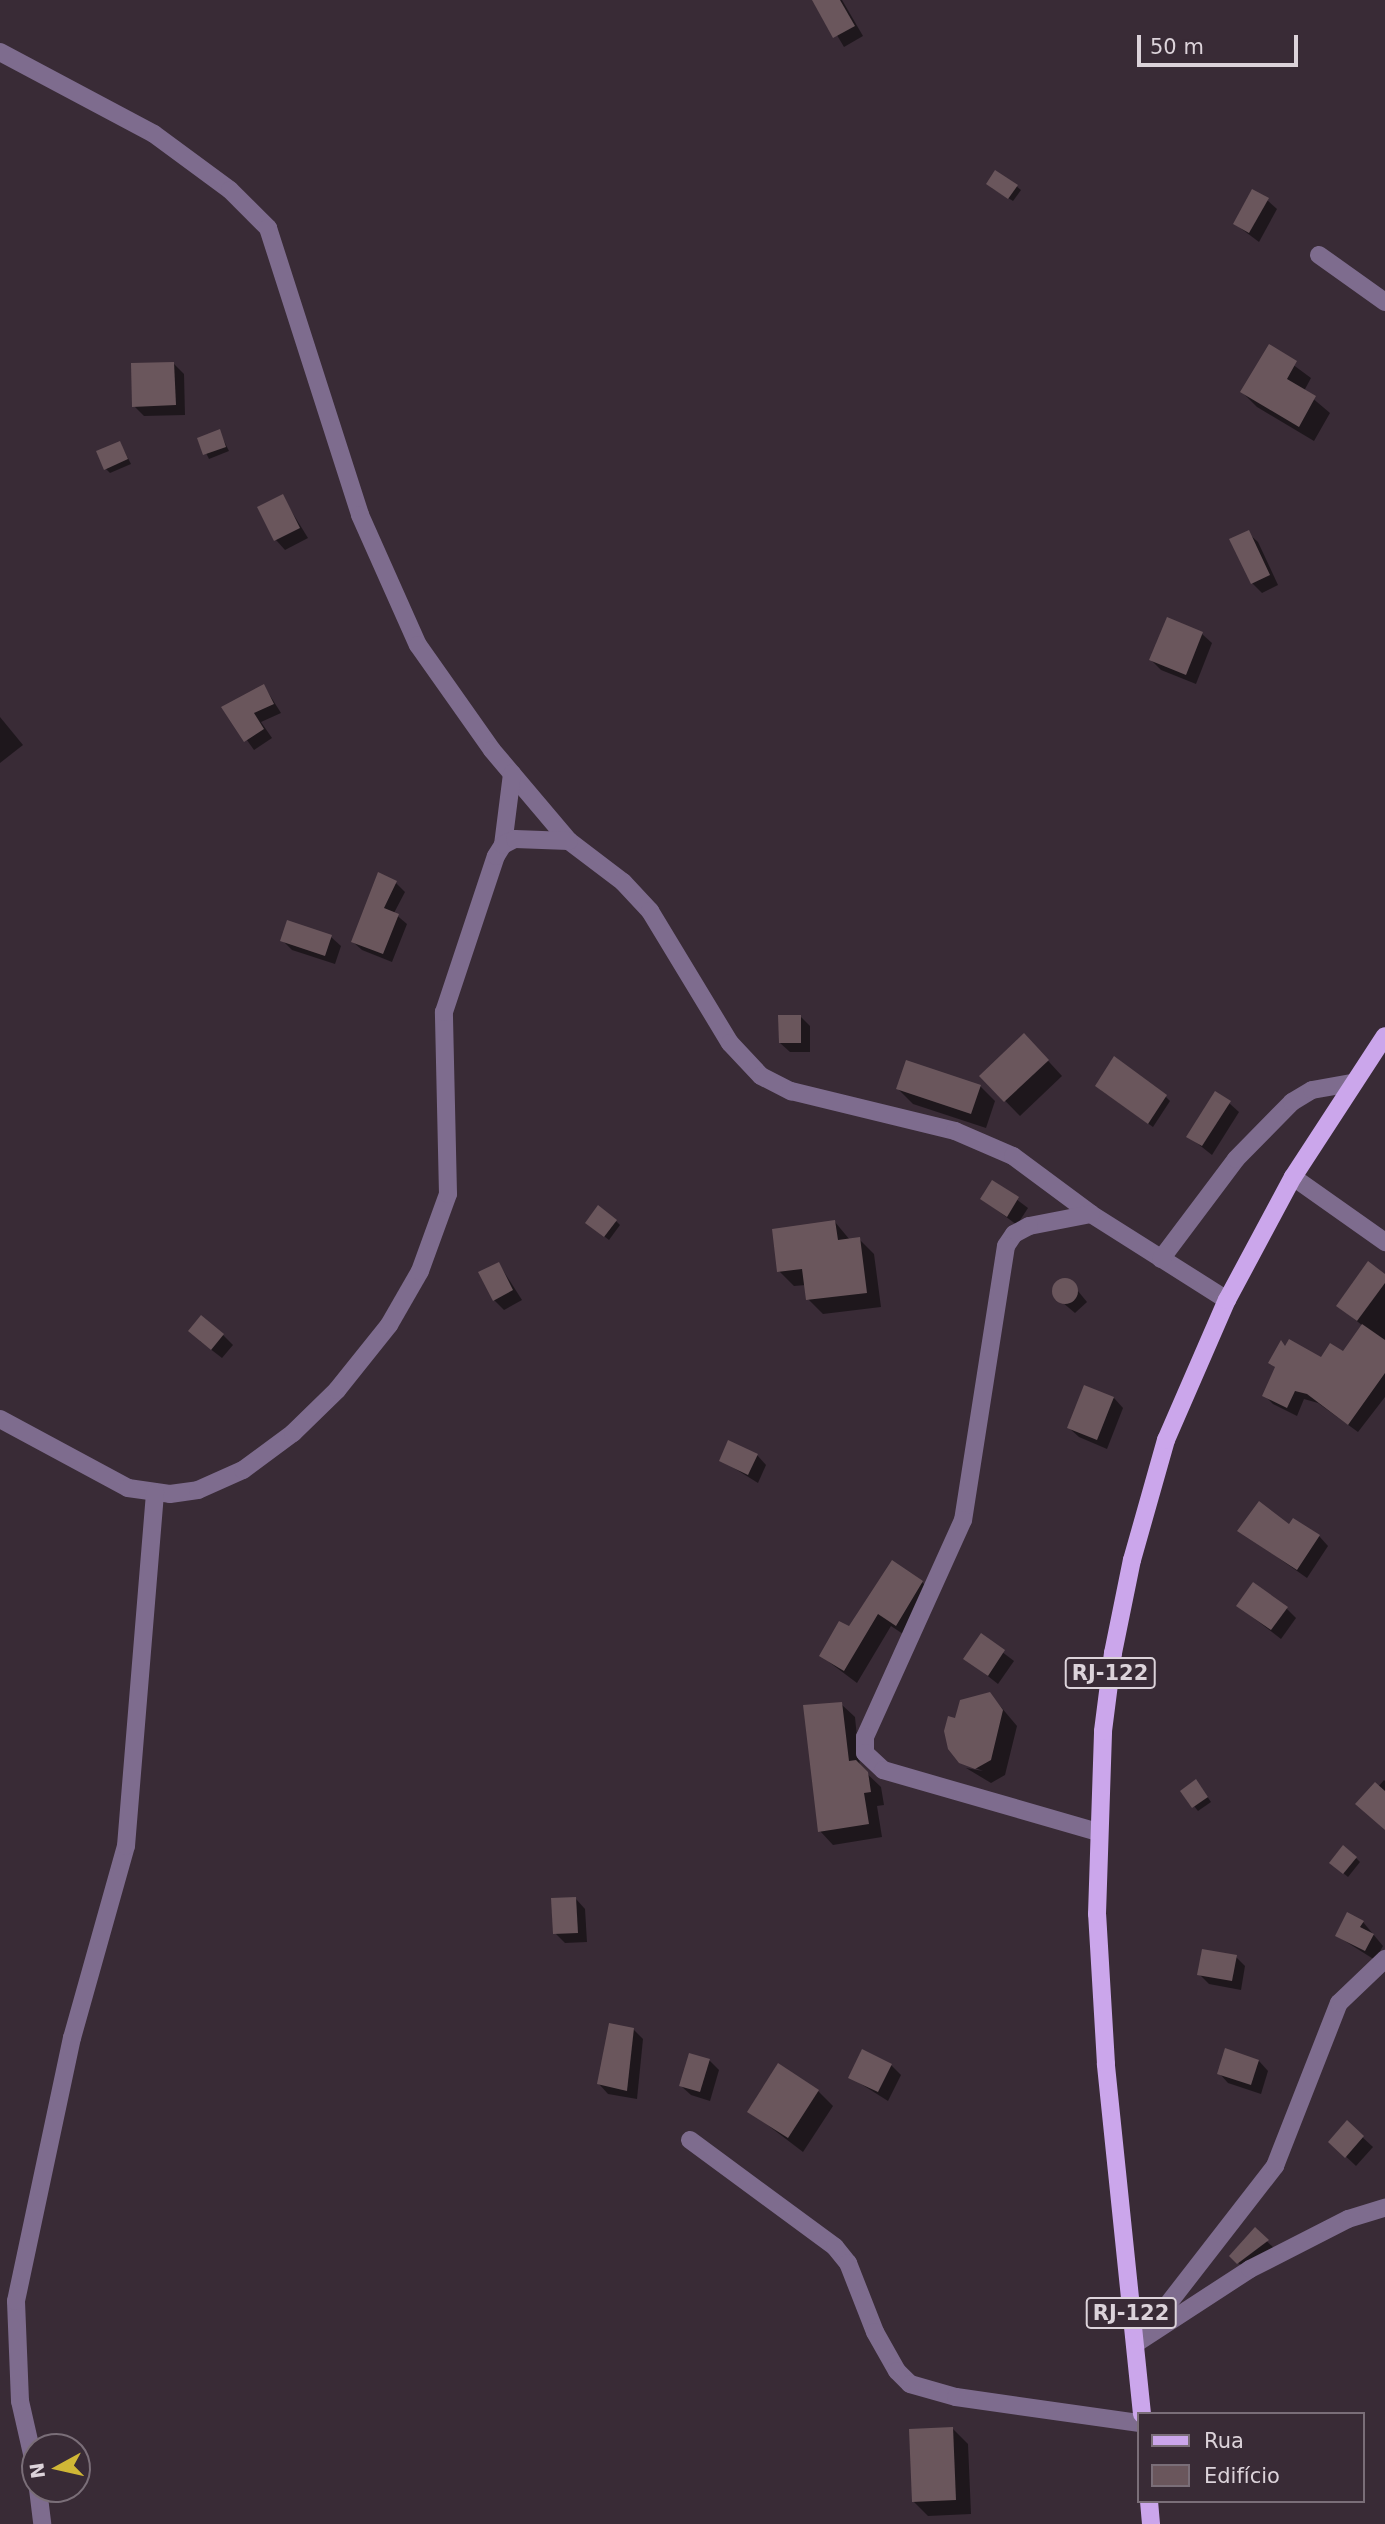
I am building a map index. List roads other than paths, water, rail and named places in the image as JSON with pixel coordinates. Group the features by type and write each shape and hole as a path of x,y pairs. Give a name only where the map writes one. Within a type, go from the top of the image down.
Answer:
{"main road":[{"name":"RJ-122","path":"1142,2412 1106,2064 1097,1913 1103,1731 1132,1560 1166,1440 1227,1300 1293,1177 1385,1036"},
{"path":"1149,2503 1152,2524"}],"street":[{"path":"0,52 154,134 230,190 268,228 360,515 418,645 512,774 569,841 623,882 650,911 730,1043 761,1076 791,1091 955,1131 1013,1156 1091,1214 1227,1300"},
{"path":"1319,255 1385,302"},
{"path":"0,1419 85,1469 128,1488 155,1492 198,1490 243,1470 293,1433 337,1390 388,1325 420,1271 448,1195 444,1012 450,982 503,845 512,774"},
{"path":"503,845 527,838 569,841"},
{"path":"1161,1259 1236,1159 1292,1102 1312,1090 1352,1083"},
{"path":"1293,1177 1385,1242"},
{"path":"1091,1214 1029,1226 1014,1234 1006,1247 963,1520 865,1737 865,1753 883,1770 1098,1832"},
{"path":"27,2433 20,2402 16,2301 72,2038 126,1846 155,1492"},
{"path":"1157,2327 1168,2304 1275,2166 1339,2003 1385,1959"},
{"path":"690,2140 835,2247 848,2263 881,2342 910,2384 956,2397 1136,2423"},
{"path":"1135,2343 1250,2269 1348,2219 1385,2208"},
{"path":"40,2503 43,2524"}]}
